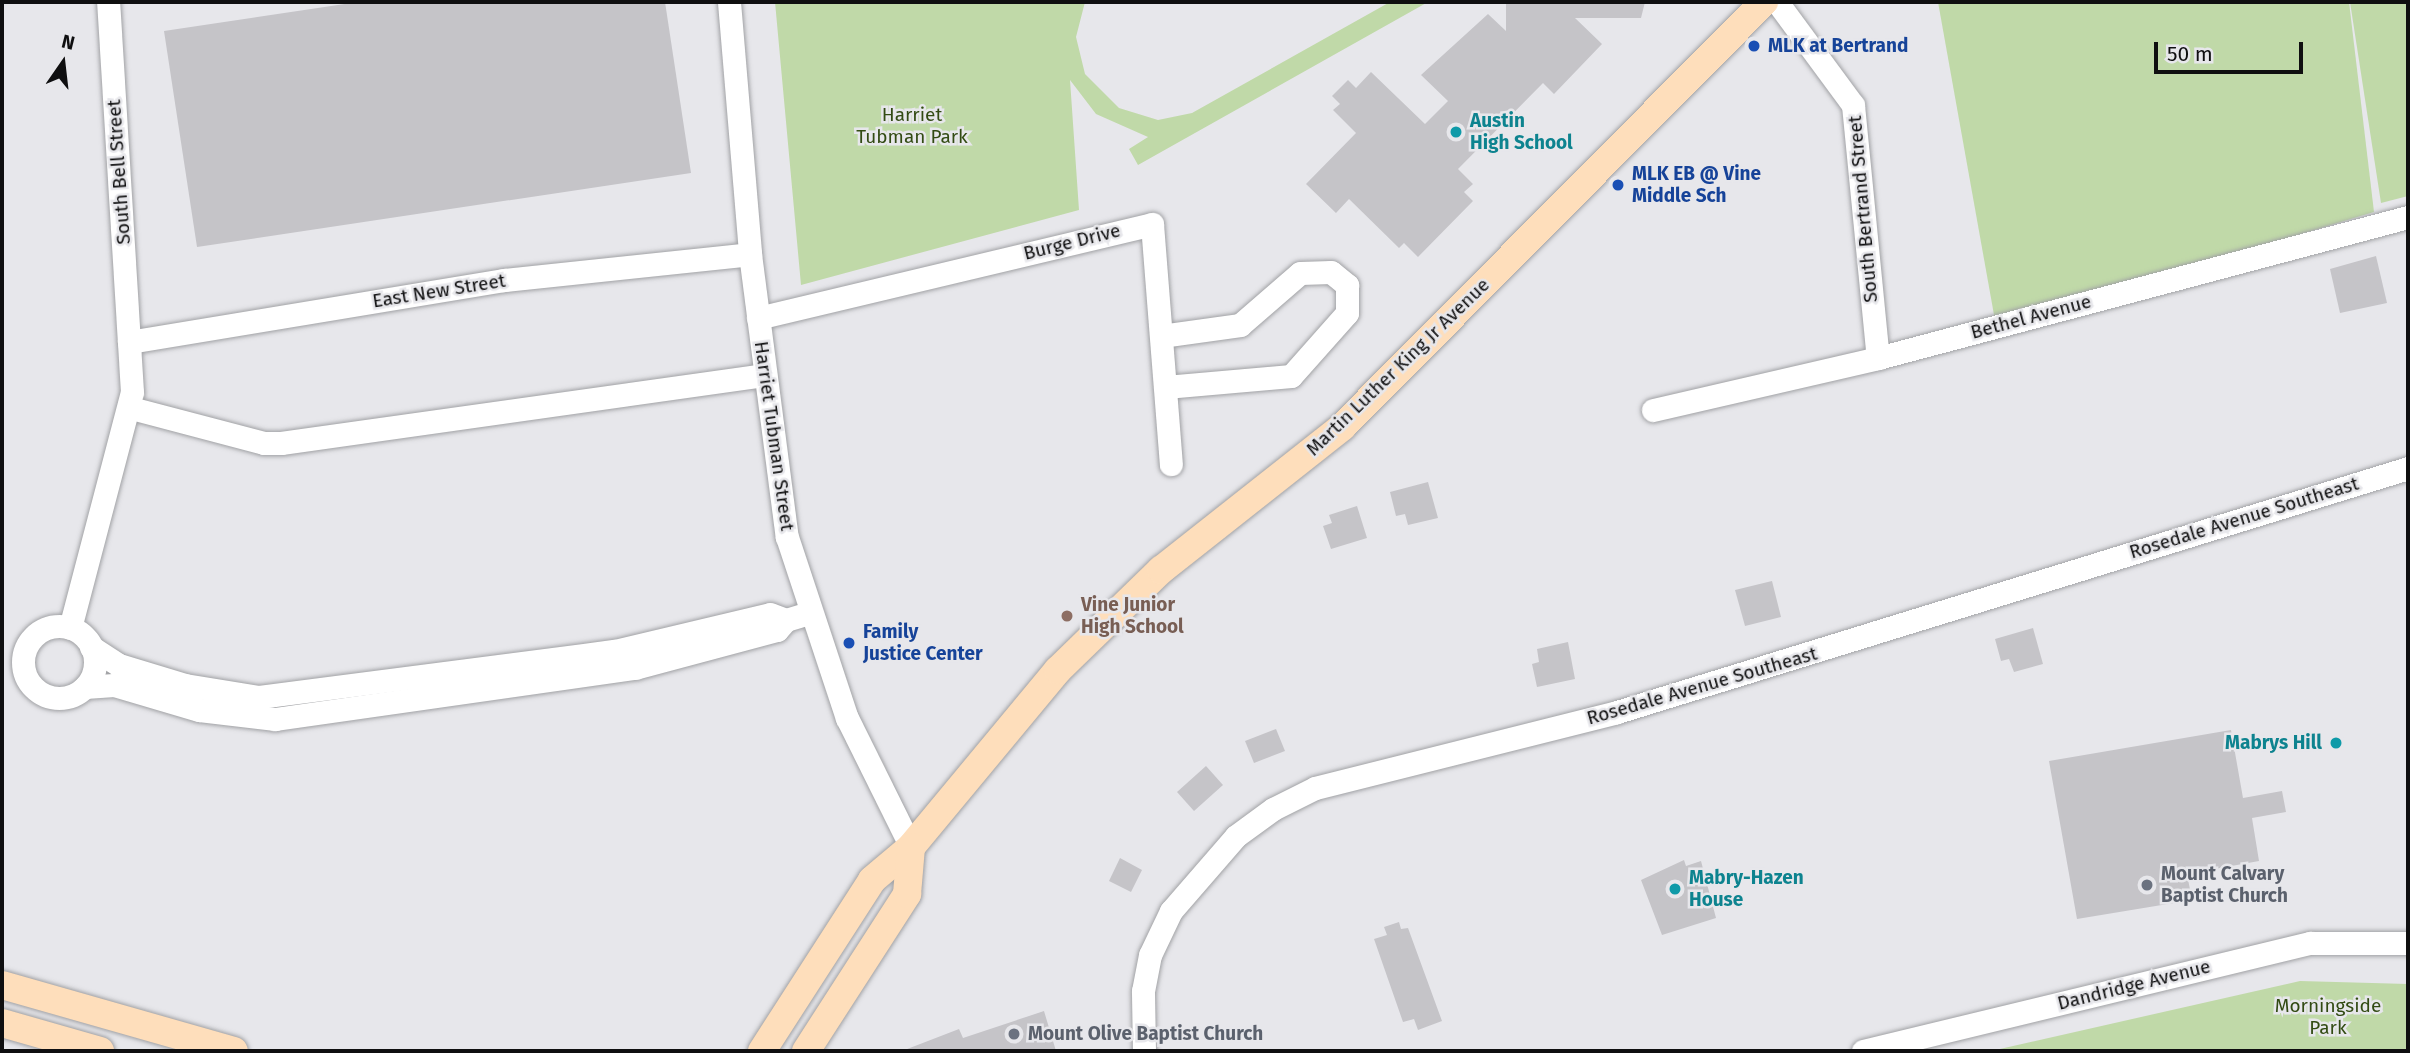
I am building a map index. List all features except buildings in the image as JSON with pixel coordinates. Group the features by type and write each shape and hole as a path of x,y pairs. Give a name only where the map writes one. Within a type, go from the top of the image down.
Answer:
{"main road":[{"name":"Martin Luther King Jr Avenue","path":"762,1051 872,880 911,847 1009,724 1092,636 1161,570 1342,426 1765,2"},
{"path":"806,1051 907,894 911,847"},
{"path":"2,985 234,1051"},
{"path":"2,1023 100,1051"}],"street":[{"name":"South Bell Street","path":"70,628 131,408 130,342 108,2"},
{"name":"Harriet Tubman Street","path":"729,2 750,254 787,537 809,613 847,718 911,847"},
{"name":"South Bertrand Street","path":"1777,2 1853,105 1878,358"},
{"name":"Bethel Avenue","path":"1653,410 1878,358 2408,217"},
{"name":"Burge Drive","path":"758,318 1152,223 1171,464"},
{"name":"East New Street","path":"130,342 504,280 750,254"},
{"path":"1161,336 1240,325 1300,273 1331,272 1347,285 1347,313 1291,376 1165,387"},
{"path":"131,408 264,443 281,443 765,375"},
{"name":"Rosedale Avenue Southeast","path":"1144,1051 1143,991 1150,956 1171,911 1236,836 1273,809 1315,788 1616,712 2408,468"},
{"path":"786,620 770,614 615,651 259,697 186,685 119,664 92,647 70,628 57,626 36,634 24,653 26,676 51,697 75,694 85,687 114,685 199,710 275,719 635,668 777,630 786,620 809,613"},
{"path":"85,687 95,664 92,647"},
{"name":"Dandridge Avenue","path":"1863,1051 2310,943 2408,943"}],"green space":[{"name":"Harriet Tubman Park","path":"775,2 1085,2 1076,37 1085,74 1119,108 1158,120 1192,113 1390,2 1428,2 1138,165 1129,149 1148,137 1096,114 1070,80 1079,210 801,285"},
{"path":"1938,2 2349,2 2374,212 1996,326"},
{"path":"2350,2 2408,2 2408,196 2381,203"},
{"name":"Morningside Park","path":"2300,981 2408,984 2408,1051 1991,1051"}],"place":[{"name":"MLK at Bertrand","path":"1754,46"},
{"name":"Austin High School","path":"1456,132"},
{"name":"MLK EB @ Vine Middle Sch","path":"1618,185"},
{"name":"Vine Junior High School","path":"1067,616"},
{"name":"Family Justice Center","path":"849,643"},
{"name":"Mabrys Hill","path":"2336,743"},
{"name":"Mount Calvary Baptist Church","path":"2147,885"},
{"name":"Mabry-Hazen House","path":"1675,889"},
{"name":"Mount Olive Baptist Church","path":"1014,1034"}]}
